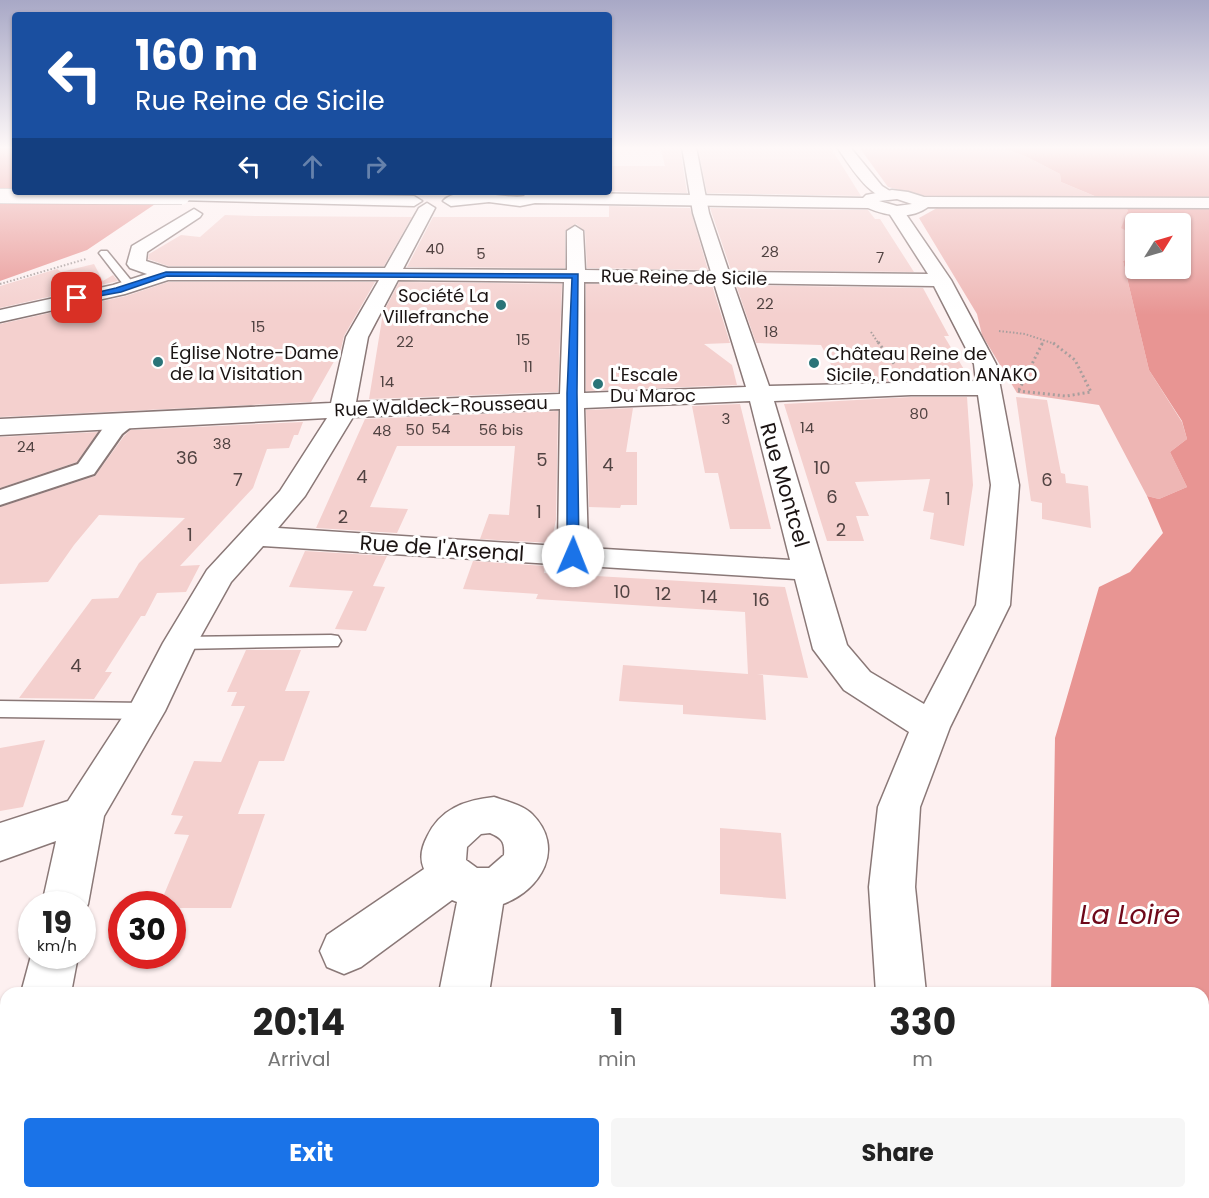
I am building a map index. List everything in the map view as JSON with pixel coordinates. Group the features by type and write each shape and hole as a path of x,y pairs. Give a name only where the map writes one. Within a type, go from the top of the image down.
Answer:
{"street":[{"path":"67,891 83,813 146,711 180,643 218,577 291,496 340,418 357,337 391,274 421,204 384,203"},
{"name":"Rue Montcel","path":"700,203 760,395 831,649 857,681 931,727"},
{"path":"883,203 941,280 975,342 984,364 1004,389 1005,485 993,605 931,727 899,807 892,887 900,987"},
{"path":"892,203 917,208 921,207 921,203"},
{"path":"1075,203 1209,204"},
{"path":"166,274 136,264 138,250 194,214"},
{"path":"573,556 572,401 575,231"},
{"path":"0,316 130,286 166,274"},
{"name":"Rue Reine de Sicile","path":"166,274 941,280"},
{"name":"Rue Waldeck-Rousseau","path":"0,427 342,410 911,388 1004,389"},
{"path":"0,498 86,469 114,429 126,422"},
{"name":"Rue de l'Arsenal","path":"255,536 788,570 808,569"},
{"path":"0,842 83,813"},
{"path":"344,951 466,882 464,987"},
{"path":"47,987 51,969"}],"lane":[{"path":"104,253 130,286"},
{"path":"180,643 331,641"},
{"path":"0,709 146,711"}],"path":[{"path":"0,284 104,253"},
{"path":"975,342 978,336 994,331 1017,331 1044,340 1067,351 1082,370 1091,392 1066,396 1004,389"},
{"path":"871,332 894,364"},
{"path":"1004,389 1044,340"}],"shaded area":[{"path":"932,203 1111,203 1128,210 1125,213 1122,228 1125,230 1125,260 1123,261 1125,279 1127,279 1149,370 1182,422 1187,439 1170,452 1187,487 1159,499 1147,496 1099,405 1017,393 982,335 977,314 919,218 937,208"}],"water":[{"path":"0,203 157,203 87,250 0,281"},
{"name":"La Loire","path":"1111,203 1209,203 1209,987 1051,987 1055,738 1099,587 1130,572 1163,533 1147,496 1159,499 1187,487 1170,452 1187,439 1182,421 1149,370 1127,279 1191,279 1191,213 1127,213 1128,210"},
{"name":"La Loire","path":"1125,218 1125,230 1121,228"}],"building":[{"path":"609,206 690,208 708,270 587,268 585,231 576,224 565,231 565,268 407,267 433,217 609,217"},
{"path":"710,208 868,210 875,219 880,219 914,272 731,270"},
{"path":"225,215 412,217 384,266 168,266 148,259 149,254 181,235 200,237"},
{"path":"94,264 103,281 113,275 118,281 0,308 0,286 57,269 61,272"},
{"path":"168,282 375,282 344,336 341,349 311,402 0,417 0,324 126,296"},
{"path":"399,282 562,284 558,392 369,399 383,313"},
{"path":"586,284 712,285 730,343 704,344 732,365 737,385 586,391"},
{"path":"736,285 923,288 949,336 944,336 965,371 965,379 840,382 821,345 756,343"},
{"path":"911,397 967,397 973,485 964,546 930,539 934,513 923,511 930,479 855,482 869,516 856,516 864,541 827,541 784,404"},
{"path":"1016,397 1047,400 1061,473 1065,474 1066,483 1088,486 1091,528 1042,519 1042,503 1031,501"},
{"path":"740,404 771,529 730,529 718,473 705,473 692,406"},
{"path":"633,408 626,452 637,452 637,505 621,505 620,508 589,507 586,410"},
{"path":"558,411 556,520 551,543 480,539 489,514 509,515 515,446 397,446 370,507 408,509 397,533 316,528 365,419"},
{"path":"303,422 289,448 267,449 253,488 180,566 200,565 186,592 157,593 145,616 141,616 105,672 112,672 94,699 19,698 92,599 118,598 139,563 185,518 99,515 48,582 0,584 0,507 95,476 130,430"},
{"path":"98,432 77,462 0,488 0,437"},
{"path":"305,551 387,556 373,586 385,587 366,631 335,629 353,591 289,587"},
{"path":"473,561 545,566 544,573 785,587 808,678 757,674 763,675 766,720 683,714 683,705 619,701 623,665 748,674 745,612 536,599 538,594 463,589"},
{"path":"246,650 301,650 285,691 310,691 284,761 259,761 238,814 265,814 231,908 186,908 186,891 165,891 189,835 174,834 183,816 171,815 194,761 221,762 245,706 231,706 237,692 227,692"},
{"path":"45,740 23,807 0,811 0,748"},
{"path":"720,828 781,833 786,899 720,894"}],"place":[{"name":"Société La Villefranche","path":"501,305"},
{"name":"Église Notre-Dame de la Visitation","path":"158,362"},
{"name":"Château Reine de Sicile, Fondation ANAKO","path":"814,363"},
{"name":"L'Escale Du Maroc","path":"598,384"}],"route":[{"path":"77,298 118,290 166,274 576,276 574,280 572,393 573,556"}]}
